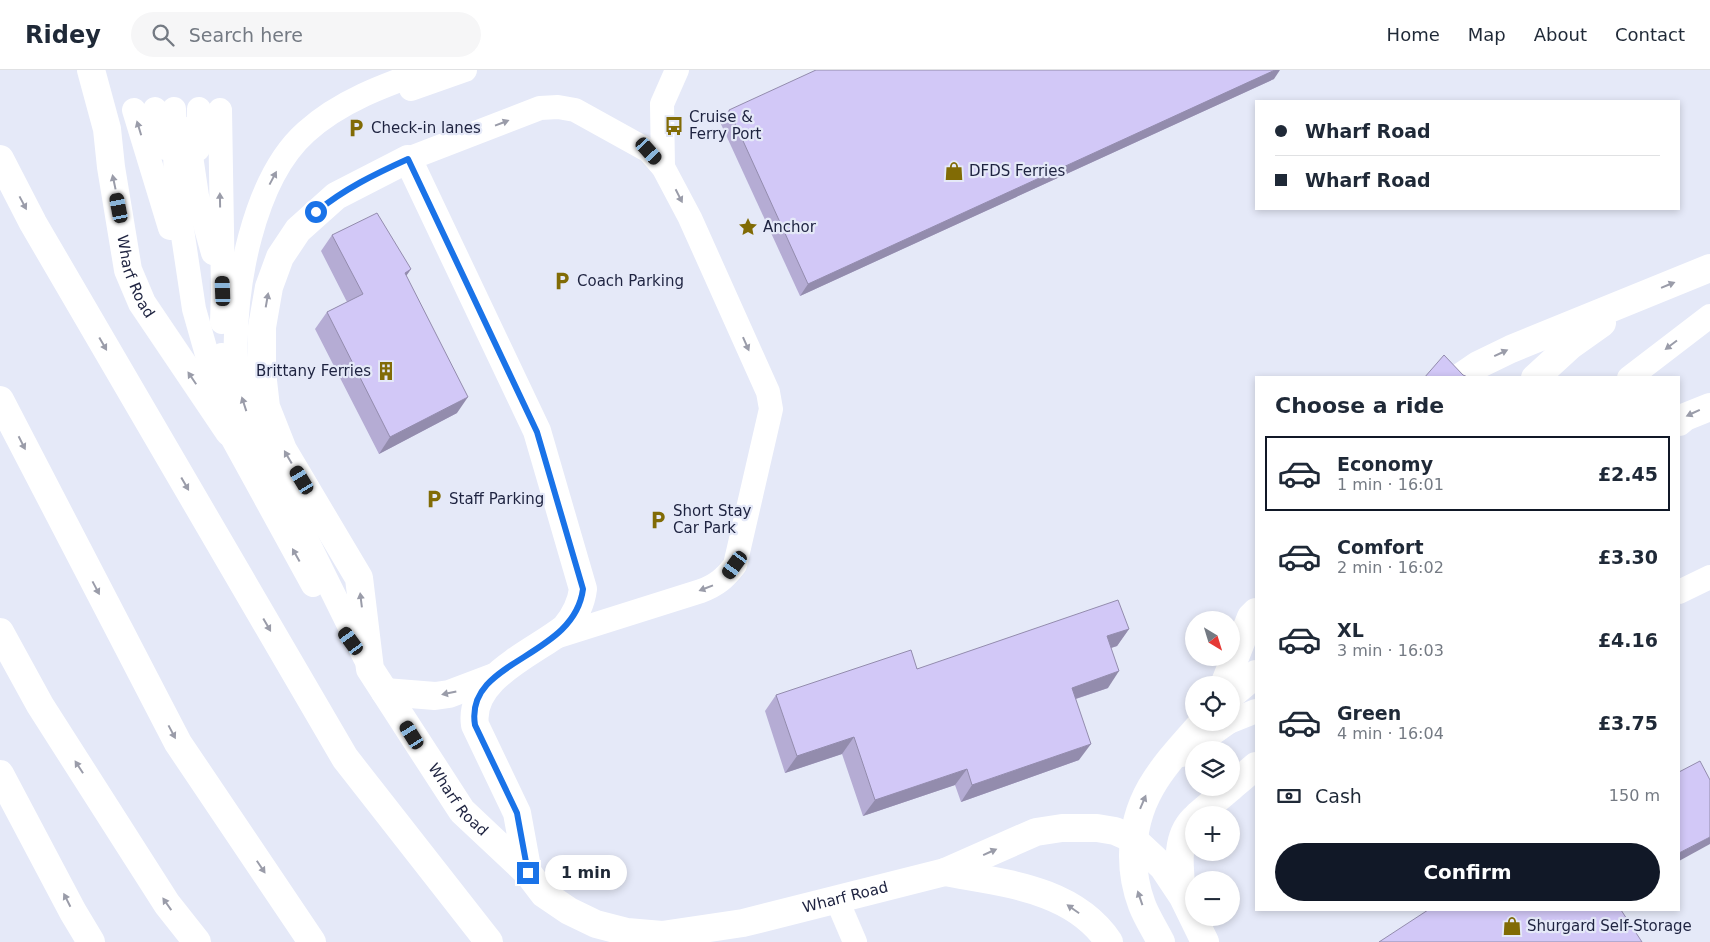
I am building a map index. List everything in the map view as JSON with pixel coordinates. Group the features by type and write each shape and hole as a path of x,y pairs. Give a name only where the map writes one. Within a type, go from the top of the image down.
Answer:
{"main road":[{"name":"Wharf Road","path":"92,70 107,129 110,167 130,275 142,303 230,432"},
{"name":"Wharf Road","path":"528,873 517,813 475,725 473,713 487,684 494,677 565,628 581,603 583,589 537,432 408,159 336,196 316,212 298,230 277,264 269,287 262,327 262,372 266,407 284,450 358,578 370,669 462,811 528,873 544,894 569,911 596,924 627,932 662,935 743,922 837,900 945,872 1036,832 1081,827 1114,831 1133,839 1163,867 1183,897 1205,942"},
{"path":"0,160 33,223 345,758 489,942"},
{"path":"1462,376 1478,365 1511,349 1710,268"},
{"path":"1537,376 1571,346 1636,298"},
{"path":"0,400 178,743 312,942"},
{"path":"1680,421 1693,413 1710,407"},
{"path":"1228,676 1251,617 1255,613"},
{"path":"0,632 40,705 167,904 197,942"},
{"path":"1240,687 1255,675"},
{"path":"385,692 435,696 449,694 494,677"},
{"path":"1161,942 1142,906 1136,888 1133,839 1136,820 1143,800 1162,769 1195,731"},
{"path":"0,774 73,912 91,942"},
{"path":"1209,806 1244,778"},
{"path":"1183,897 1180,854 1185,834"},
{"name":"Wharf Road","path":"945,872 1030,889 1056,898 1090,921 1109,942"}],"lane":[{"path":"370,669 255,435 242,398 236,359 236,309 246,253 261,200 288,151 306,132 341,107 372,91 427,70"},
{"path":"288,151 308,134 335,119 465,70"},
{"path":"663,167 662,104 677,70"},
{"path":"408,159 540,108 558,107 575,110 649,151 663,167 690,218 768,392 771,409 735,565 726,577 715,585 552,638"},
{"path":"178,109 223,291 221,337 224,402 230,432"},
{"path":"178,109 187,192 194,309"},
{"path":"178,109 194,309 230,432 321,600 370,669"},
{"path":"187,192 223,291"},
{"path":"1632,376 1710,316"},
{"path":"1680,592 1710,577"},
{"path":"1240,718 1255,711"},
{"path":"1162,769 1217,731"},
{"path":"837,900 855,942"}],"building":[{"path":"816,70 1275,70 808,284 729,110"},
{"name":"Brittany Ferries","path":"377,213 411,269 405,273 468,397 390,437 327,312 363,294 332,235"},
{"path":"1444,355 1465,376 1426,376"},
{"path":"1118,600 1129,629 1107,636 1119,671 1072,688 1091,744 972,785 967,769 875,800 854,737 797,756 776,695 911,650 917,669"},
{"path":"1700,761 1710,780 1710,837 1680,852 1680,771"},
{"name":"Shurgard Self-Storage","path":"1426,911 1622,911 1642,942 1379,942"}],"place":[{"name":"Cruise & Ferry Port","path":"674,126"},
{"name":"Check-in lanes","path":"356,128"},
{"name":"DFDS Ferries","path":"954,171"},
{"name":"Anchor","path":"748,227"},
{"name":"Coach Parking","path":"562,281"},
{"name":"Brittany Ferries","path":"386,371"},
{"name":"Staff Parking","path":"434,499"},
{"name":"Short Stay Car Park","path":"658,520"},
{"name":"Shurgard Self-Storage","path":"1512,926"}],"route":[{"path":"316,212 336,196 363,180 408,159 537,432 574,554 583,589 581,603 565,628 494,677 487,684 473,713 475,725 517,813 528,873"}]}
